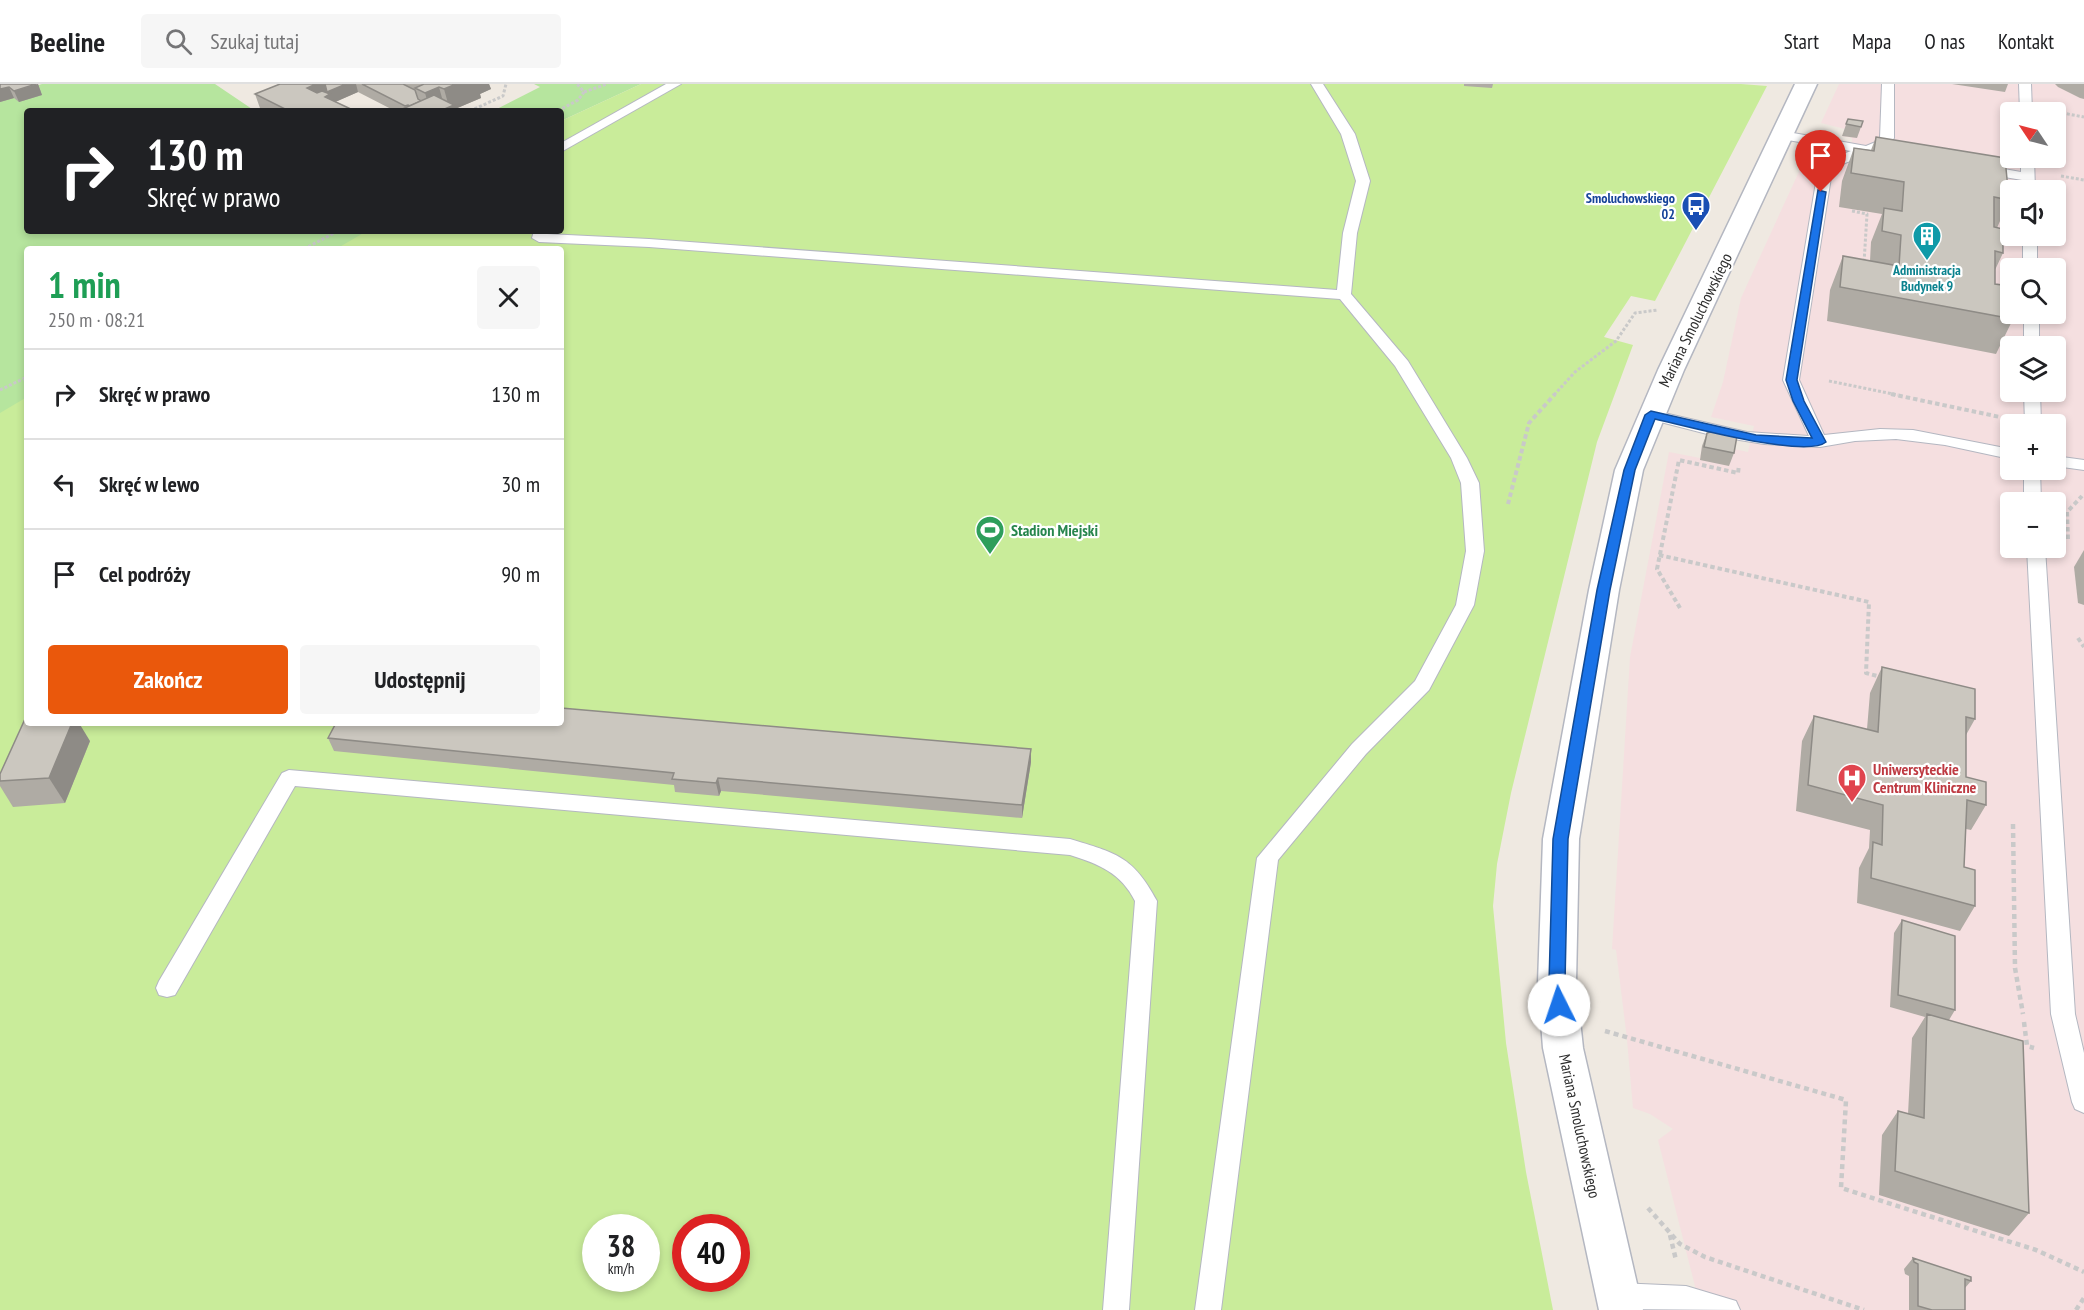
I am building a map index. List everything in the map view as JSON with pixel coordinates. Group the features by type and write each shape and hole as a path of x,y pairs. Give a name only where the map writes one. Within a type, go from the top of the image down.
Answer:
{"street":[{"name":"Mariana Smoluchowskiego","path":"1619,1303 1563,1048 1557,983 1561,839 1606,579 1629,470 1651,415 1806,84"}],"lane":[{"path":"564,146 675,84"},
{"path":"1208,1310 1268,858 1359,749 1422,686 1465,605 1475,551 1470,483 1459,458 1402,364 1344,295 1350,233 1363,181 1348,134 1317,84"},
{"path":"1820,442 1791,380 1825,170 1832,163 1883,144 1887,138 1888,84"},
{"path":"2025,84 2026,102"},
{"path":"1782,135 1892,154"},
{"path":"1970,167 2014,180"},
{"path":"540,234 539,238 649,243 1344,295"},
{"path":"1651,415 1782,442 1820,442 1880,433 1949,441 2000,452"},
{"path":"2066,463 2084,465"},
{"path":"2037,558 2063,1014 2084,1102"},
{"path":"167,988 289,778 1070,847 1098,856 1122,866 1137,881 1146,901 1116,1310"},
{"path":"1619,1303 1686,1299 1727,1310"}],"path":[{"path":"477,108 503,96 506,84"},
{"path":"577,84 584,92"},
{"path":"563,108 578,100 584,92 608,84"},
{"path":"2054,175 2084,180"},
{"path":"1847,210 1868,214 1864,270"},
{"path":"310,246 332,234"},
{"path":"1508,504 1529,423 1575,372 1616,341 1635,313 1659,310"},
{"path":"1793,374 2000,418"},
{"path":"0,390 24,378"},
{"path":"1680,609 1657,568 1679,460 1738,473 1741,455"},
{"path":"1659,555 1869,602 1866,673 1885,678"},
{"path":"1604,1038 1602,1030 1846,1100 1841,1188 2036,1250 2084,1272"},
{"path":"1645,1198 1648,1209 1670,1235 1688,1249 1705,1257 1864,1310"},
{"path":"2076,1310 2084,1298"}],"shaded area":[{"name":"Uniwersyteckie Centrum Kliniczne","path":"1839,84 2084,84 2084,1310 1701,1310 1658,1140 1673,1129 1650,1114 1633,1108 1616,950 1612,949 1630,657 1669,452 1700,458 1702,446 1710,444 1748,452 1754,426 1711,417 1723,382 1741,298 1808,152 1831,152 1837,140 1852,142 1852,138 1842,136 1845,129 1821,123"}],"green space":[{"path":"42,84 215,84 251,108 24,108 24,234 398,234 376,246 24,246 25,726 0,762 0,96"},
{"path":"534,84 641,84 564,120 564,108 499,108 540,87"},
{"path":"641,84 1741,84 1767,86 1655,301 1631,296 1604,337 1633,345 1597,442 1511,793 1497,864 1493,906 1506,1043 1526,1172 1553,1310 0,1310 0,413 24,399 24,726 564,726 564,246 341,246 362,234 564,234 564,120"}],"building":[{"path":"0,84 36,84 14,91 9,87 0,89"},
{"path":"280,84 316,84 307,88 317,93 322,91 330,94 325,97 349,108 283,108 255,94"},
{"path":"325,84 346,84 327,92"},
{"path":"362,84 403,84 415,90 421,101 405,106"},
{"path":"424,84 456,84 444,89 439,87 425,93 415,88"},
{"path":"434,95 454,105 447,108 405,108"},
{"path":"1848,119 1863,121 1861,127 1846,124"},
{"path":"1876,137 2000,157 2000,168 2006,168 2007,180 2000,180 2000,198 1994,197 1994,227 2000,228 2000,246 2003,246 2003,253 1995,251 1995,284 2000,285 2000,317 1840,287 1843,256 1899,266 1901,235 1882,231 1884,208 1902,211 1904,182 1851,173 1854,148 1874,151"},
{"path":"1714,431 1737,436 1734,453 1704,447 1707,433"},
{"path":"1882,667 1975,689 1975,719 1966,717 1966,777 1986,782 1986,805 1967,800 1964,867 1975,870 1975,906 1871,878 1873,842 1882,845 1883,805 1808,785 1814,716 1878,732"},
{"path":"564,708 1031,749 1022,805 718,778 716,783 672,779 674,773 328,738 334,726 564,726"},
{"path":"24,721 24,726 71,726 49,778 0,781 0,774"},
{"path":"1902,920 1955,936 1955,1010 1898,995"},
{"path":"1927,1014 2023,1041 2029,1213 1895,1171 1898,1111 1924,1118"},
{"path":"1913,1258 1971,1277 1971,1281 1965,1279 1965,1310 1932,1310 1918,1306 1918,1264"}],"place":[{"name":"Smoluchowskiego 02","path":"1696,232"},
{"name":"Administracja Budynek 9","path":"1927,262"},
{"name":"Stadion Miejski","path":"990,556"},
{"name":"Uniwersyteckie Centrum Kliniczne","path":"1852,804"}],"route":[{"path":"1559,1005 1557,983 1561,839 1604,590 1629,470 1651,415 1756,438 1782,442 1820,442 1791,380 1821,192"}]}
